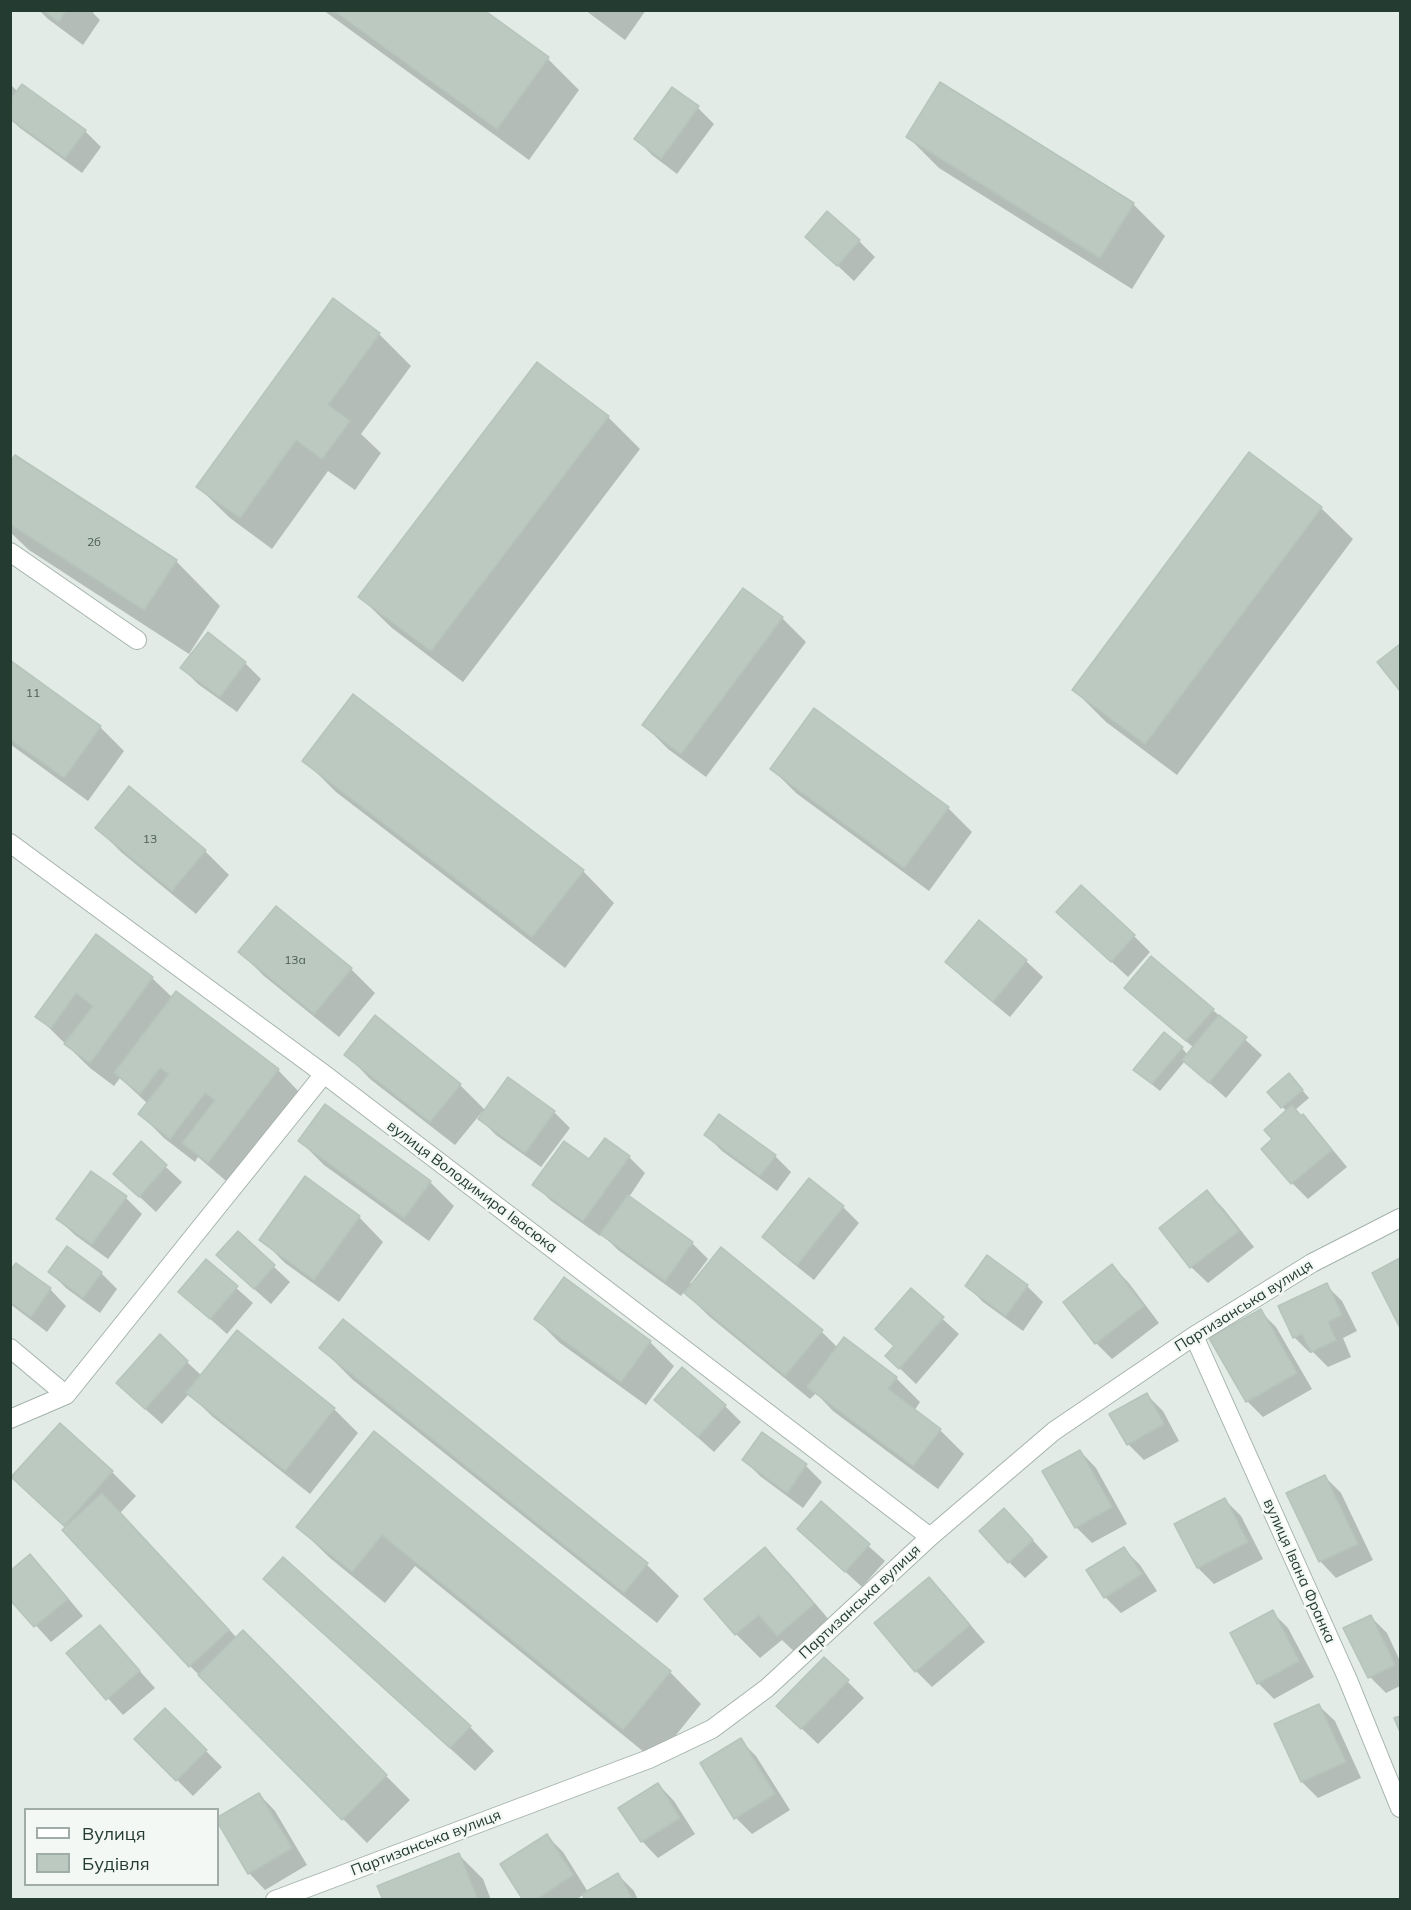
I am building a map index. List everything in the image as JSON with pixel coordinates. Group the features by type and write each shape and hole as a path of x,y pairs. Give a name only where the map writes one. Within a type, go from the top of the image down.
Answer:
{"street":[{"path":"10,552 137,640"},
{"name":"вулиця Володимира Івасюка","path":"10,843 324,1074 930,1537"},
{"path":"10,1419 66,1395 324,1074"},
{"name":"Партизанська вулиця","path":"275,1899 649,1759 712,1729 767,1688 930,1537 1054,1431 1194,1336 1312,1263 1401,1218"},
{"name":"вулиця Івана Франка","path":"1194,1336 1348,1680 1401,1808"},
{"path":"10,1348 66,1395"}],"building":[{"path":"43,10 66,10 59,22"},
{"path":"333,10 484,10 549,57 497,129"},
{"path":"940,82 1134,203 1100,258 906,137"},
{"path":"22,84 86,130 65,158 10,119 10,100"},
{"path":"672,87 699,106 661,159 634,139"},
{"path":"827,211 860,240 837,266 805,237"},
{"path":"333,298 380,333 328,405 350,421 322,459 296,440 240,518 196,487"},
{"path":"537,362 609,416 431,651 358,597"},
{"path":"1249,452 1322,507 1145,744 1072,690"},
{"path":"15,455 177,560 144,610 10,524 10,462"},
{"path":"743,588 783,617 681,754 642,725"},
{"path":"208,632 246,662 220,697 180,668"},
{"path":"1400,644 1400,691 1377,662"},
{"path":"10,660 101,726 64,778 10,739"},
{"path":"353,694 584,870 532,937 302,761"},
{"path":"814,708 949,807 904,868 770,769"},
{"path":"129,786 206,850 172,891 95,828"},
{"path":"1081,885 1135,935 1111,962 1056,912"},
{"path":"276,906 352,968 314,1014 238,952"},
{"path":"979,920 1027,960 993,1002 945,962"},
{"path":"96,934 153,977 90,1063 64,1044 93,1006 76,993 51,1028 35,1017"},
{"path":"1151,956 1214,1009 1186,1041 1124,988"},
{"path":"176,991 279,1069 208,1163 182,1143 215,1100 205,1093 170,1139 138,1114 169,1074 160,1068 140,1094 114,1073"},
{"path":"375,1015 461,1084 430,1122 344,1055"},
{"path":"1219,1015 1247,1037 1209,1083 1182,1060"},
{"path":"1164,1032 1183,1047 1152,1084 1133,1070"},
{"path":"1289,1073 1303,1090 1281,1108 1267,1092"},
{"path":"508,1077 555,1111 525,1153 478,1119"},
{"path":"325,1104 431,1181 404,1218 298,1141"},
{"path":"1292,1105 1301,1116 1303,1114 1332,1150 1291,1184 1261,1149 1272,1139 1264,1130"},
{"path":"719,1114 776,1155 760,1176 704,1135"},
{"path":"605,1138 630,1156 583,1221 532,1185 564,1141 589,1159"},
{"path":"141,1141 167,1165 139,1197 113,1174"},
{"path":"91,1171 127,1196 92,1244 56,1219"},
{"path":"305,1176 360,1216 314,1280 259,1240"},
{"path":"809,1178 844,1206 797,1265 762,1237"},
{"path":"1207,1190 1239,1231 1190,1268 1159,1228"},
{"path":"628,1195 693,1242 665,1281 600,1234"},
{"path":"238,1231 275,1265 254,1289 216,1255"},
{"path":"67,1246 102,1272 83,1298 48,1272"},
{"path":"721,1247 823,1330 785,1376 684,1293"},
{"path":"987,1255 1028,1285 1006,1316 965,1286"},
{"path":"1400,1258 1400,1328 1372,1273"},
{"path":"206,1259 238,1286 210,1319 178,1292"},
{"path":"16,1263 51,1288 31,1317 10,1302 10,1270"},
{"path":"1112,1264 1144,1306 1095,1344 1063,1302"},
{"path":"564,1277 651,1341 621,1382 534,1319"},
{"path":"1327,1283 1342,1315 1328,1322 1336,1340 1311,1352 1302,1334 1293,1338 1278,1306"},
{"path":"911,1288 944,1317 899,1369 885,1356 894,1346 875,1329"},
{"path":"1261,1309 1297,1373 1246,1402 1209,1338"},
{"path":"343,1319 648,1563 624,1593 319,1348"},
{"path":"237,1330 335,1408 285,1471 186,1393"},
{"path":"160,1334 188,1361 145,1409 116,1383"},
{"path":"844,1337 897,1377 888,1389 941,1429 913,1466 807,1387"},
{"path":"682,1367 726,1405 698,1437 654,1400"},
{"path":"1147,1393 1164,1424 1127,1445 1109,1414"},
{"path":"60,1423 113,1471 64,1526 11,1477"},
{"path":"374,1431 671,1671 623,1730 382,1535 352,1572 296,1527"},
{"path":"762,1432 807,1464 787,1493 742,1460"},
{"path":"1080,1450 1112,1507 1075,1528 1042,1471"},
{"path":"1325,1475 1358,1544 1319,1562 1286,1493"},
{"path":"102,1493 229,1630 189,1667 62,1530"},
{"path":"1225,1498 1248,1542 1197,1568 1174,1524"},
{"path":"821,1501 870,1544 845,1572 797,1529"},
{"path":"1004,1508 1033,1540 1008,1563 979,1531"},
{"path":"765,1547 814,1604 777,1636 759,1615 735,1635 704,1599"},
{"path":"1124,1547 1142,1574 1104,1598 1086,1570"},
{"path":"30,1554 68,1599 34,1627 10,1600 10,1571"},
{"path":"283,1557 471,1726 450,1748 263,1579"},
{"path":"929,1577 970,1625 915,1672 874,1623"},
{"path":"1273,1610 1299,1661 1257,1684 1230,1633"},
{"path":"1371,1615 1395,1665 1368,1678 1343,1628"},
{"path":"100,1625 140,1671 106,1700 66,1653"},
{"path":"243,1630 387,1775 342,1820 198,1675"},
{"path":"824,1657 849,1680 801,1729 776,1706"},
{"path":"1319,1704 1346,1762 1301,1782 1274,1724"},
{"path":"165,1708 207,1750 176,1781 134,1739"},
{"path":"1400,1716 1400,1732 1394,1718"},
{"path":"741,1738 775,1794 734,1819 700,1763"},
{"path":"658,1783 680,1818 641,1842 618,1808"},
{"path":"259,1793 292,1848 248,1874 219,1825 219,1816"},
{"path":"547,1834 573,1875 535,1900 523,1900 500,1864"},
{"path":"459,1853 478,1900 383,1900 377,1886"},
{"path":"618,1873 633,1900 585,1900 582,1894"}]}
